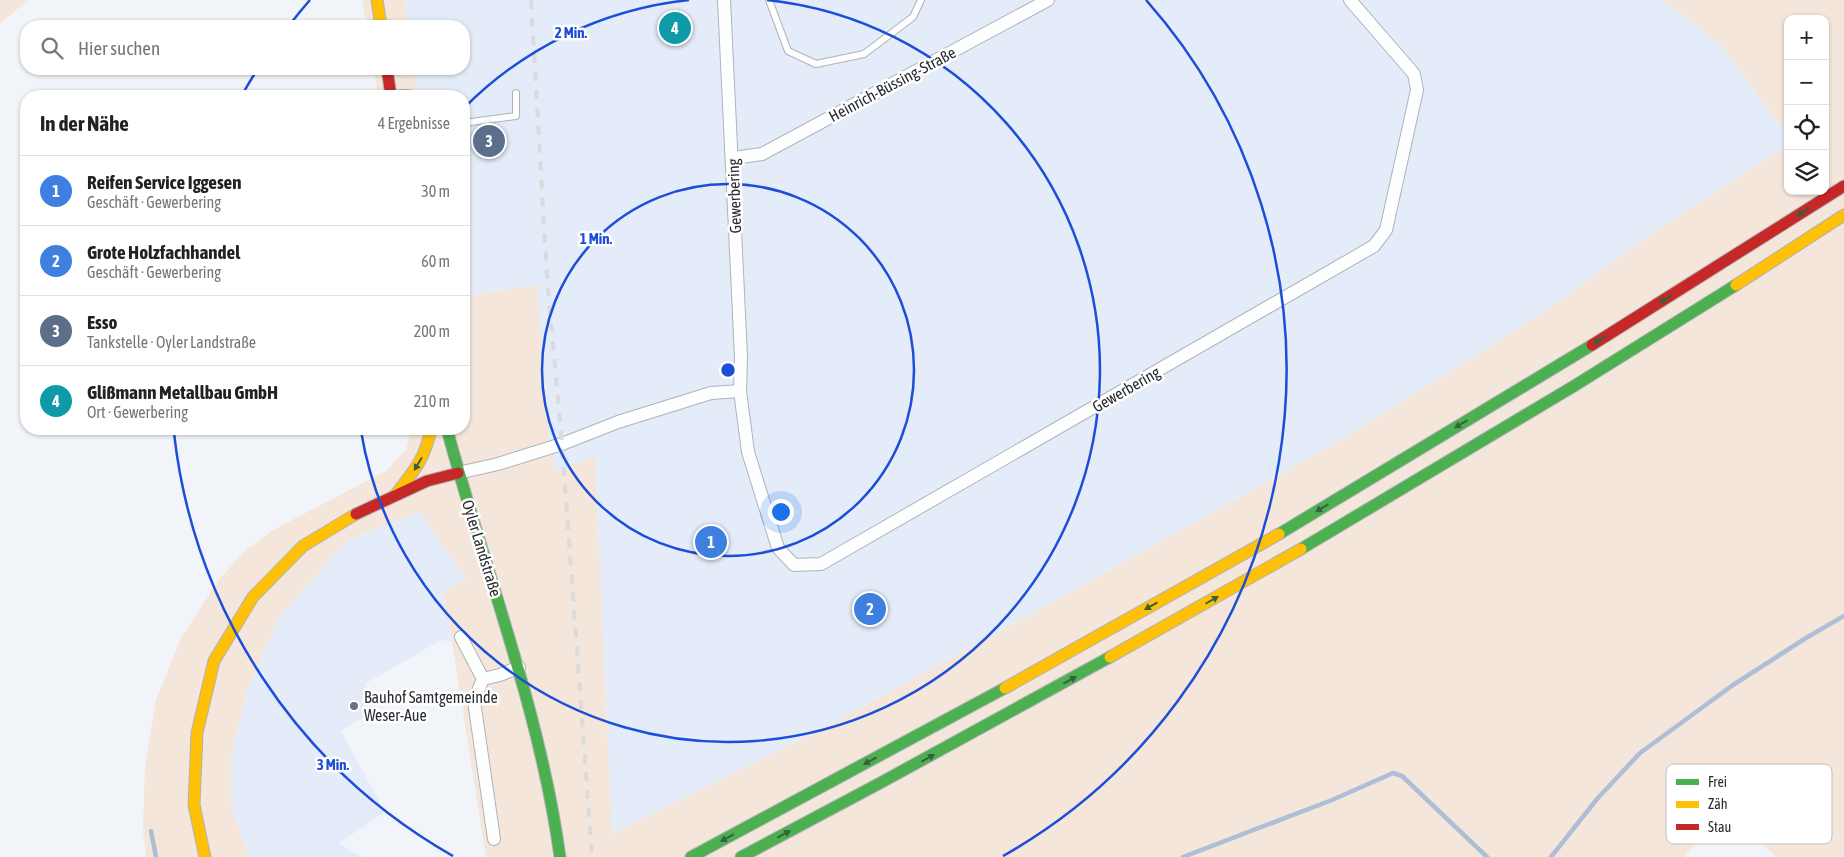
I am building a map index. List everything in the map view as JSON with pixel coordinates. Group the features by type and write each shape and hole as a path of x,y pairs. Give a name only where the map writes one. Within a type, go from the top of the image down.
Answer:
{"main road":[{"path":"377,0 380,20"},
{"path":"388,75 390,90"},
{"path":"691,857 944,722 1282,533 1642,315 1844,186"},
{"path":"741,857 892,778 1101,663 1292,554 1656,336 1844,215"},
{"path":"395,495 428,448 430,435"},
{"name":"Oyler Landstraße","path":"448,435 458,473 519,667 546,769 560,857"},
{"path":"205,857 194,805 197,733 214,661 253,597 303,546 363,510 427,481 458,473"}],"street":[{"name":"Gewerbering","path":"724,0 733,158 741,358 740,391 748,452 778,548 794,565 821,564 1374,246 1386,230 1418,90 1414,74 1350,0"},
{"name":"Heinrich-Büssing-Straße","path":"733,158 762,154 1048,0"},
{"path":"458,473 507,462 562,444 618,422 711,393 740,391"},
{"path":"461,637 483,679 474,701 494,839"},
{"path":"483,679 500,675 519,667"}],"lane":[{"path":"769,0 788,51 816,64 864,54 913,17 921,0"},
{"path":"470,122 516,116 516,93"}],"shaded area":[{"path":"0,0 28,0 0,24"},
{"path":"362,0 405,0 407,20 366,20"},
{"path":"405,0 1663,0 1721,45 1784,131 1784,148 1655,231 1564,298 1334,444 1030,615 822,729 612,834 595,457 556,472 549,434 537,285 470,295 470,90 417,90 415,75 470,75 470,20 407,20"},
{"path":"1663,0 1844,0 1844,857 1777,857 1761,844 1832,844 1832,764 1666,764 1666,844 1694,844 1684,857 486,857 444,592 466,579 420,512 347,540 278,619 248,689 231,755 231,805 248,857 146,857 143,831 145,766 156,700 181,638 220,578 246,550 273,530 386,471 406,450 410,435 470,435 470,295 537,285 549,434 556,472 595,456 612,834 822,729 1030,615 1334,444 1564,298 1655,231 1784,148 1784,195 1829,195 1829,15 1784,15 1784,131 1721,45"},
{"path":"375,75 415,75 417,90 377,90"},
{"path":"420,512 466,579 444,592 452,642 441,640 365,684 378,708 341,731 385,812 339,843 361,857 248,857 231,805 231,755 248,689 278,619 347,540"}],"waterway":[{"path":"1551,857 1597,799 1640,753 1733,685 1844,616"},
{"path":"1183,857 1332,800 1393,773 1402,776 1487,857"},
{"path":"151,831 156,857"}],"railway":[{"path":"531,0 547,277 562,444 592,857"}],"traffic: fast":[{"path":"1301,549 1574,386 1736,285"},
{"path":"1279,534 1592,345"},
{"path":"449,435 510,642 539,748 551,802 560,857"},
{"path":"741,857 1110,657"},
{"path":"691,857 1005,688"}],"traffic: slow":[{"path":"377,0 380,20"},
{"path":"1736,285 1844,215"},
{"path":"396,494 422,457 430,435"},
{"path":"205,857 194,805 197,733 214,661 253,597 303,546 356,514"},
{"path":"1005,688 1279,534"},
{"path":"1110,657 1301,549"}],"traffic: jam":[{"path":"388,75 390,90"},
{"path":"1592,345 1844,186"},
{"path":"356,514 427,481 458,473"}],"place":[{"name":"Glißmann Metallbau GmbH","path":"675,28"},
{"name":"Esso","path":"489,141"},
{"name":"Reifen Service Iggesen","path":"711,542"},
{"name":"Grote Holzfachhandel","path":"870,609"},
{"name":"Bauhof Samtgemeinde Weser-Aue","path":"354,706"}]}
